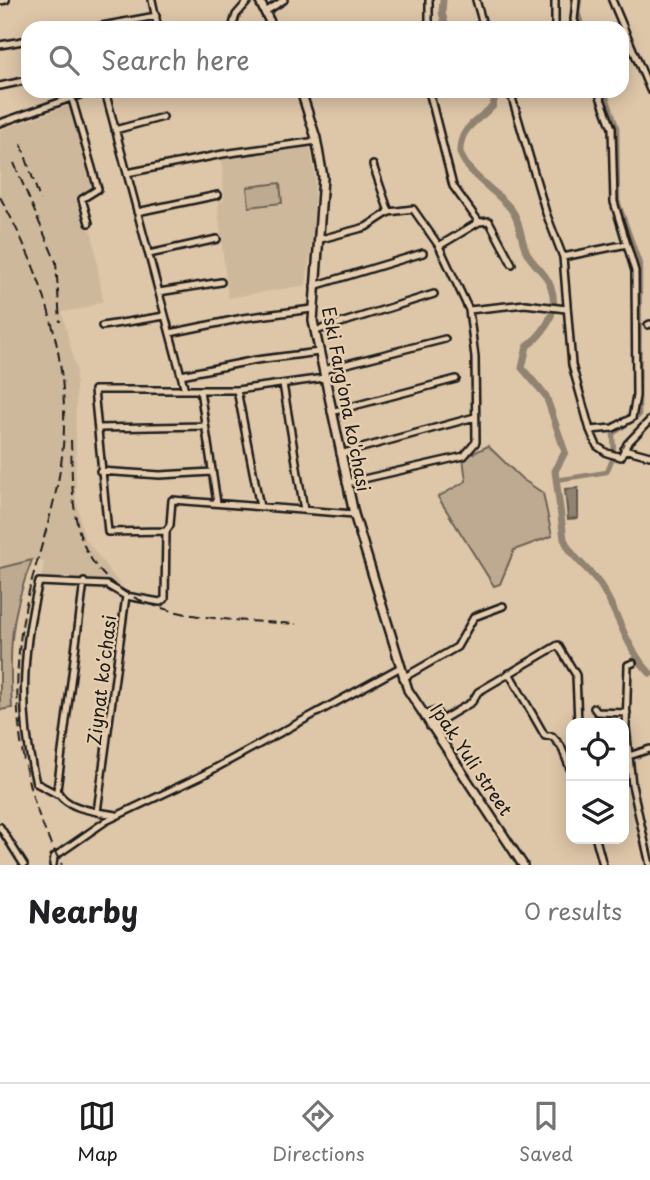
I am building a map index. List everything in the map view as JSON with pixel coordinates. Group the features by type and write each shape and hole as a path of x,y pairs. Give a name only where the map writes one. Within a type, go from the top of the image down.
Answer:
{"main road":[{"path":"259,0 270,21"},
{"name":"Eski Farg'ona ko'chasi","path":"303,98 317,141 323,177 321,239 312,310 315,331 346,483 399,668"},
{"name":"Ipak Yuli street","path":"399,668 423,716 523,865"}],"street":[{"path":"152,0 157,21"},
{"path":"234,21 249,0"},
{"path":"265,12 284,0"},
{"path":"429,0 429,21"},
{"path":"477,0 482,21"},
{"path":"555,0 555,21"},
{"path":"574,21 576,0"},
{"path":"612,0 621,21"},
{"path":"129,21 156,16"},
{"path":"629,40 650,90"},
{"path":"0,45 21,41"},
{"path":"0,86 21,82"},
{"path":"107,98 185,390"},
{"path":"431,98 453,186 480,222"},
{"path":"512,98 546,213 563,257 572,365 590,430 597,446 615,455 624,449 650,420"},
{"path":"590,430 613,428 632,418 636,396 635,271 614,202 612,128 601,98"},
{"path":"0,123 72,99 99,189 82,199 89,223"},
{"path":"115,130 163,117"},
{"path":"127,173 223,154 317,141"},
{"path":"373,165 389,212"},
{"path":"137,212 218,195"},
{"path":"321,239 366,227 389,212 413,209 439,246 469,310 475,357 476,442 464,456 346,483"},
{"path":"439,246 480,222 489,221 512,264"},
{"path":"149,254 217,239"},
{"path":"563,257 627,244"},
{"path":"314,286 423,253"},
{"path":"159,292 221,282"},
{"path":"315,331 435,294"},
{"path":"469,310 506,304 566,309"},
{"path":"170,333 243,318 312,310"},
{"path":"102,326 165,316"},
{"path":"166,531 108,532 94,390 237,390 283,384 445,339"},
{"path":"181,375 256,360 319,352"},
{"path":"331,412 456,379"},
{"path":"283,384 304,510"},
{"path":"200,390 217,503"},
{"path":"237,390 260,507"},
{"path":"340,454 475,416"},
{"path":"99,428 205,426"},
{"path":"624,449 650,456"},
{"path":"100,471 160,475 212,472"},
{"path":"126,596 160,602 165,599 166,531 170,526 172,500 354,514"},
{"name":"Ziynat koʻchasi","path":"97,812 126,596 110,585 40,581 26,647 26,725 33,772 39,787 57,793 87,810 97,812 116,815"},
{"name":"Ziynat koʻchasi","path":"57,793 84,582"},
{"path":"403,678 457,647 474,617 503,606"},
{"path":"430,727 472,702 478,692 558,645 575,673 578,718"},
{"path":"626,718 628,666 634,663"},
{"path":"52,865 54,857 116,815 199,778 399,668"},
{"path":"509,673 545,736 552,736 561,746 566,758"},
{"path":"594,708 597,712 626,713"},
{"path":"423,716 436,710 442,720"},
{"path":"650,749 629,756 650,865"},
{"path":"640,822 650,822"},
{"path":"0,827 24,865"},
{"path":"597,844 603,865"}],"shaded area":[{"path":"71,105 96,190 79,194 93,237 103,301 86,308 62,312 76,369 76,499 84,537 122,587 41,581 44,562 32,560 0,568 0,130"},
{"path":"310,147 315,175 313,232 306,285 228,298 218,209 219,202 224,200 222,158"},
{"path":"280,183 282,203 249,207 247,187"},
{"path":"488,446 522,479 543,493 552,536 514,550 500,584 494,586 438,497 466,481 463,458"},
{"path":"578,488 578,518 568,519 565,489"},
{"path":"32,560 15,616 11,668 12,708 0,710 0,568"}],"waterway":[{"path":"443,0 444,21"},
{"path":"580,0 578,12 581,21"},
{"path":"495,98 493,106 475,121 462,137 460,153 476,177 511,209 517,219 528,255 545,276 553,296 548,323 527,346 522,368 546,396 565,452 555,471 564,539 601,586 635,653 650,673"},
{"path":"557,480 607,472 614,455 613,434 639,416 640,264 618,201 617,127 607,98"}],"railway":[{"path":"21,143 40,200"},
{"path":"14,163 56,262 60,322"},
{"path":"0,197 41,287 50,317 62,381 64,413 61,465 22,626 17,696 25,766 34,800 62,865"},
{"path":"71,440 73,498 79,531 93,561 113,584 139,600 169,610 234,620 296,624"}]}
